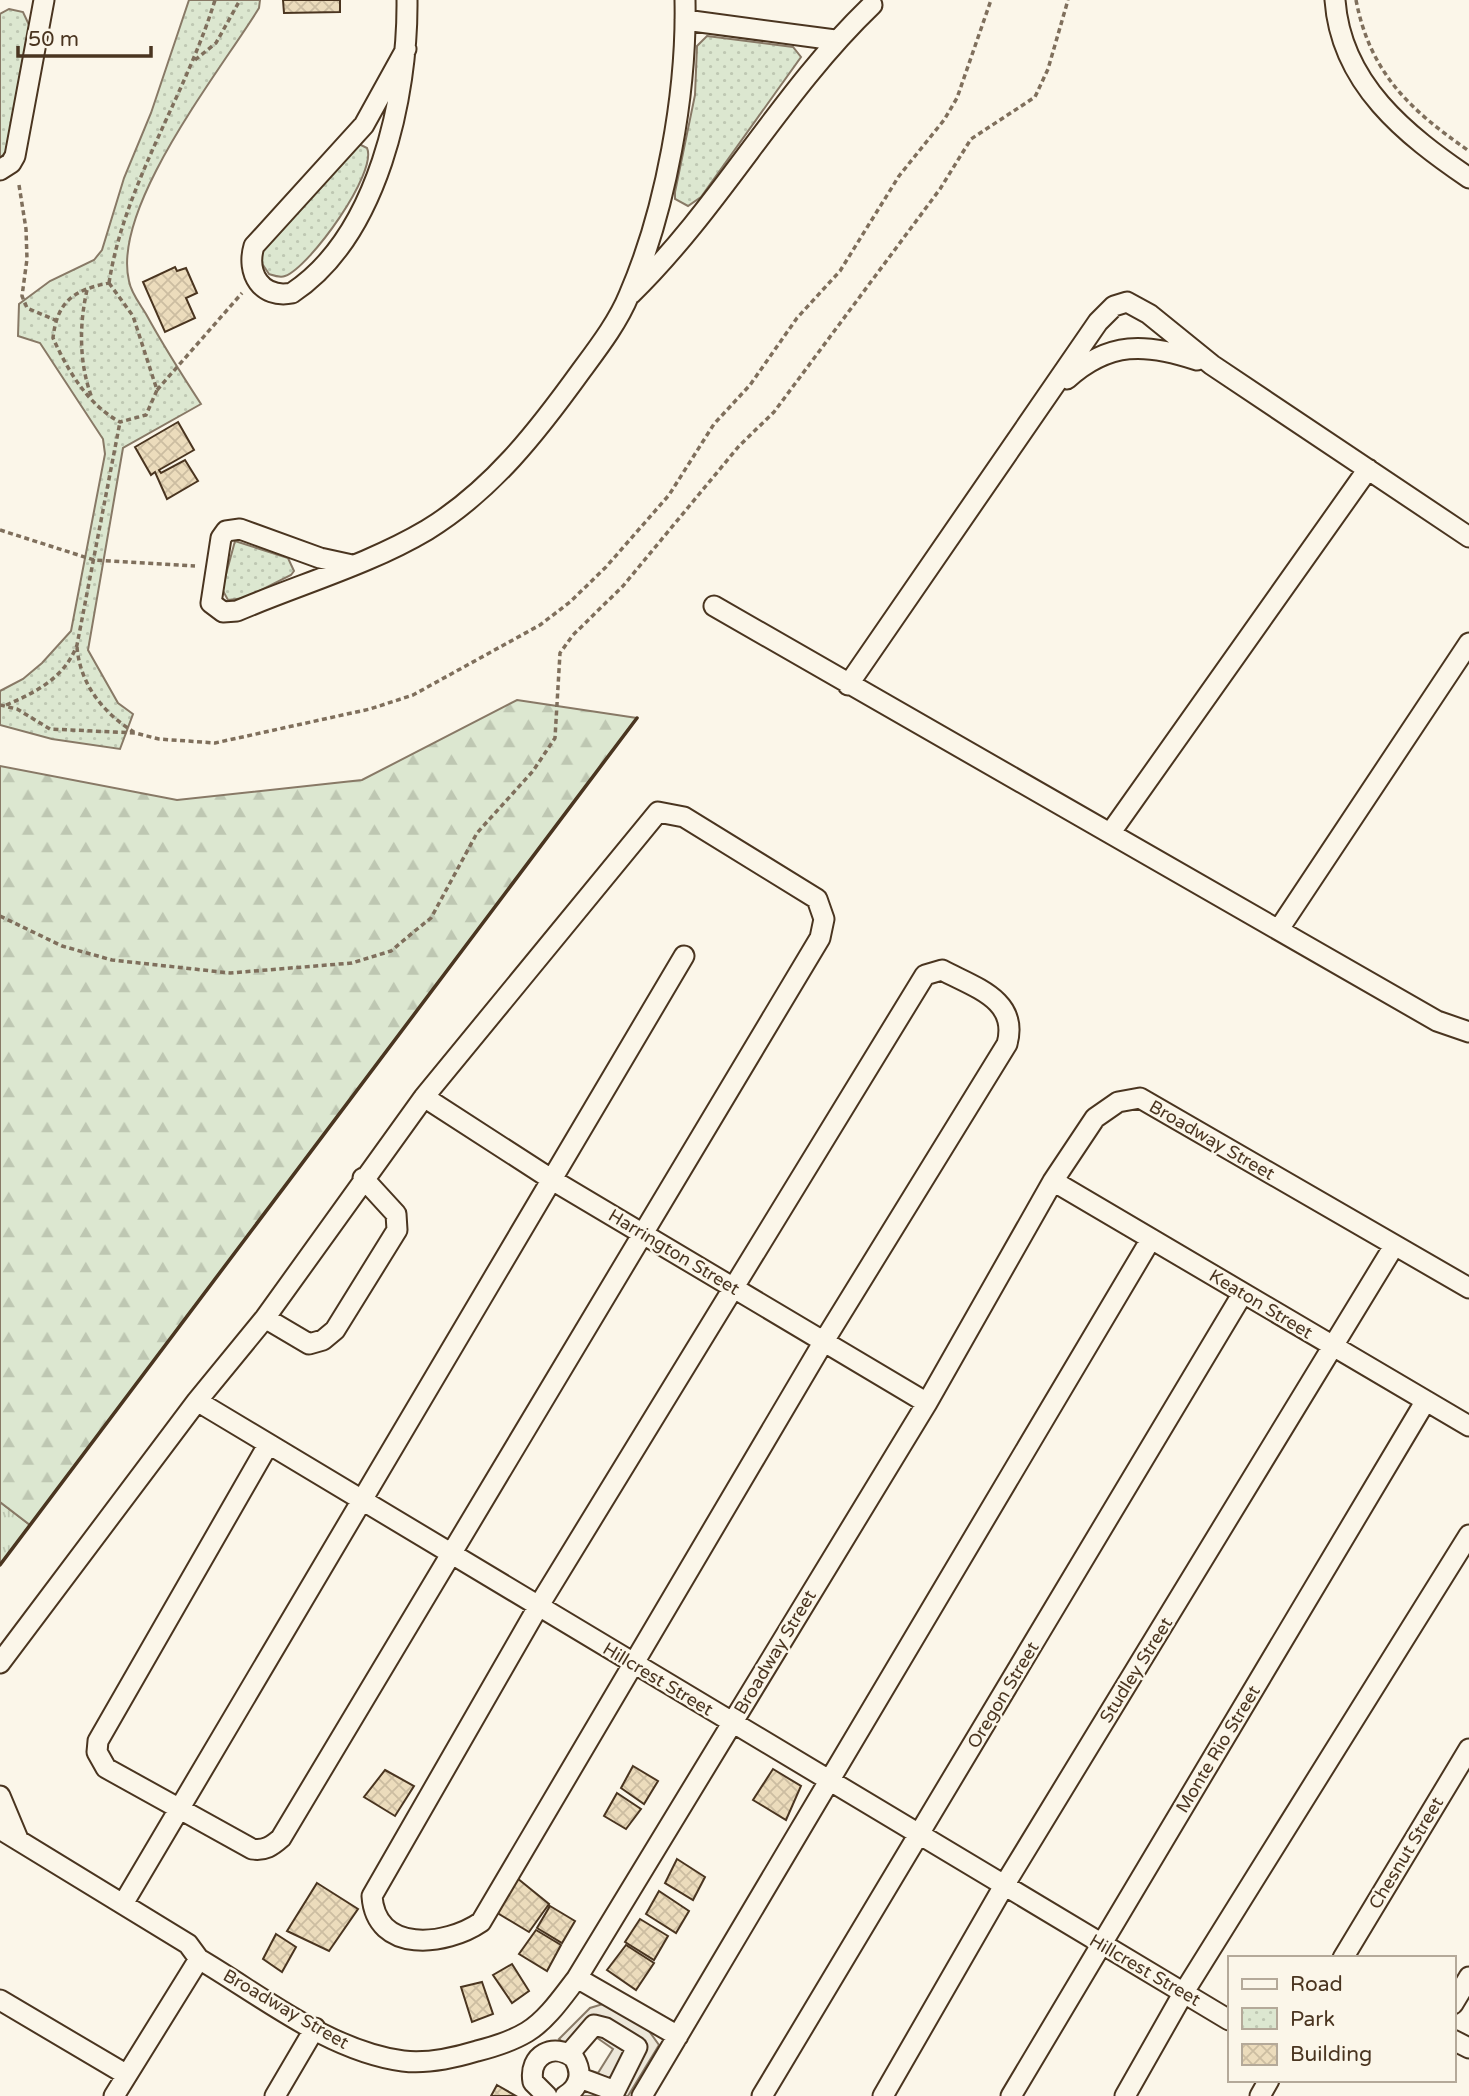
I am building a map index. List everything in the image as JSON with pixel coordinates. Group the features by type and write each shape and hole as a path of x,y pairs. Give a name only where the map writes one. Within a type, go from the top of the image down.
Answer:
{"street":[{"path":"0,170 11,163 15,156 44,0"},
{"path":"406,49 365,125 254,246 251,256 254,278 270,292 292,293 317,272 342,240 365,201 391,137 406,49 407,0"},
{"path":"1335,0 1351,58 1382,110 1419,144 1469,178"},
{"path":"629,296 670,256 835,40 872,5"},
{"path":"352,565 320,558 240,529 232,529 221,538 211,603 223,612 237,611 382,555 428,529 499,474 552,413 602,342 629,296 657,207 673,139 682,77 685,10 835,40"},
{"path":"848,685 1098,322 1114,306 1127,303 1149,314 1212,365 1469,537"},
{"path":"1048,396 1079,369 1112,350 1161,348 1212,365"},
{"path":"1111,832 1368,469"},
{"path":"715,606 848,685 1111,832 1437,1021 1469,1032"},
{"path":"1279,929 1469,643"},
{"path":"0,1663 197,1401 265,1318 363,1178 424,1097 658,812 684,817 817,899 824,919 820,938 281,1838 266,1849 252,1850 106,1768 97,1752 98,1741 268,1445"},
{"path":"123,1904 554,1181 684,956"},
{"path":"942,970 1004,1006 1012,1026 1007,1044 824,1342 481,1922 466,1932 432,1941 400,1937 373,1911 372,1896 538,1607 734,1289 925,975 942,970"},
{"name":"Harrington Street","path":"424,1097 554,1181 927,1403"},
{"name":"Broadway Street","path":"0,1829 188,1944 200,1959 315,2028 360,2050 405,2061 452,2059 528,2032 554,2008 578,1978 927,1403 1054,1181 1095,1118 1118,1102 1140,1098 1469,1288"},
{"path":"265,1318 309,1344 323,1340 335,1330 397,1230 396,1213 363,1178"},
{"name":"Keaton Street","path":"1054,1181 1469,1426"},
{"path":"642,2096 1151,1239"},
{"name":"Studley Street","path":"883,2096 1005,1884 1394,1246"},
{"name":"Oregon Street","path":"762,2096 1243,1293"},
{"name":"Hillcrest Street","path":"197,1401 1228,2019"},
{"name":"Monte Rio Street","path":"1011,2096 1425,1402"},
{"path":"1125,2096 1184,1992 1469,1535"},
{"name":"Chesnut Street","path":"1344,1956 1469,1749"},
{"path":"0,1796 18,1839"},
{"path":"116,2096 200,1959"},
{"path":"116,2096 200,1959"},
{"path":"1455,2001 1469,1977"},
{"path":"578,1978 678,2036"},
{"path":"0,2000 127,2075"},
{"path":"569,2054 594,2025 606,2028 637,2047 615,2091 580,2078"},
{"path":"275,2096 315,2028"},
{"path":"528,2032 543,2054"},
{"path":"547,2096 536,2089 531,2074 537,2059 556,2050 569,2054 578,2064 580,2078 572,2092 565,2096"}],"path":[{"path":"109,283 129,210 194,62 215,0"},
{"path":"194,62 216,43 240,0"},
{"path":"2,705 17,709 50,729 88,733 135,733 159,739 215,743 370,709 434,685 540,625 570,603 606,567 669,495 714,424 750,385 797,318 840,271 898,176 944,120 957,99 969,72 991,0"},
{"path":"0,916 62,946 113,960 230,973 352,963 391,951 431,918 477,833 533,771 555,738 561,653 573,635 623,586 739,446 774,412 940,189 971,139 1035,97 1048,69 1068,0"},
{"path":"1356,0 1368,42 1392,85 1425,120 1469,150"},
{"path":"19,185 27,259 22,296 27,308 55,320"},
{"path":"109,283 71,297 60,308 55,320 53,338 62,358 95,404 120,422"},
{"path":"109,283 133,317 157,390"},
{"path":"87,290 82,310 83,357 86,382 95,404"},
{"path":"120,422 146,415 157,390 242,293"},
{"path":"2,705 23,698 58,676 71,662 77,645 120,422"},
{"path":"0,530 94,560 195,566"},
{"path":"77,645 79,664 98,701 114,720 135,733"}],"green space":[{"path":"189,0 260,0 259,8 196,102 152,178 136,216 128,251 129,281 134,294 201,404 123,448 88,650 118,703 133,714 120,749 52,739 0,725 0,691 23,679 42,663 71,631 105,454 103,439 40,343 18,336 19,304 50,281 94,260 102,250 124,178 151,113"},
{"path":"9,9 23,12 30,27 6,151 0,159 0,14"},
{"path":"707,36 793,47 801,57 701,197 688,206 675,199 675,192 695,95 697,46"},
{"path":"359,144 367,148 368,160 340,218 310,256 296,269 283,277 269,274 259,259 263,243"},
{"path":"235,541 288,558 294,571 245,598 228,600 222,589"},
{"path":"517,700 637,718 30,1525 0,1502 0,766 177,800 362,780"},
{"path":"0,1502 30,1525 0,1565"}],"shaded area":[{"path":"606,2003 649,2031 659,2045 628,2096 577,2096 589,2070 598,2073 613,2049 593,2035 576,2053 559,2039 590,2008"}],"building":[{"path":"283,0 340,0 340,12 284,13"},
{"path":"175,267 177,271 186,268 197,293 186,298 195,318 165,332 143,282"},
{"path":"178,422 194,450 159,470 161,473 185,460 198,481 167,499 155,472 151,475 135,447"},
{"path":"633,1766 658,1781 644,1804 621,1788"},
{"path":"773,1769 801,1786 786,1820 753,1800"},
{"path":"385,1770 414,1786 395,1816 364,1797"},
{"path":"617,1793 641,1809 626,1829 604,1816"},
{"path":"677,1859 705,1877 693,1900 665,1883"},
{"path":"517,1878 549,1904 529,1932 494,1911"},
{"path":"317,1883 358,1909 329,1951 287,1931"},
{"path":"659,1891 689,1911 676,1933 646,1914"},
{"path":"550,1906 575,1921 562,1943 537,1928"},
{"path":"640,1919 668,1936 654,1960 625,1942"},
{"path":"536,1930 561,1945 547,1971 519,1954"},
{"path":"276,1934 296,1947 282,1972 263,1959"},
{"path":"626,1945 654,1963 636,1990 607,1970"},
{"path":"512,1964 529,1991 512,2003 493,1975"},
{"path":"482,1982 493,2014 472,2022 461,1987"},
{"path":"497,2085 516,2096 491,2096"}],"wall":[{"path":"0,1565 637,718"}]}
